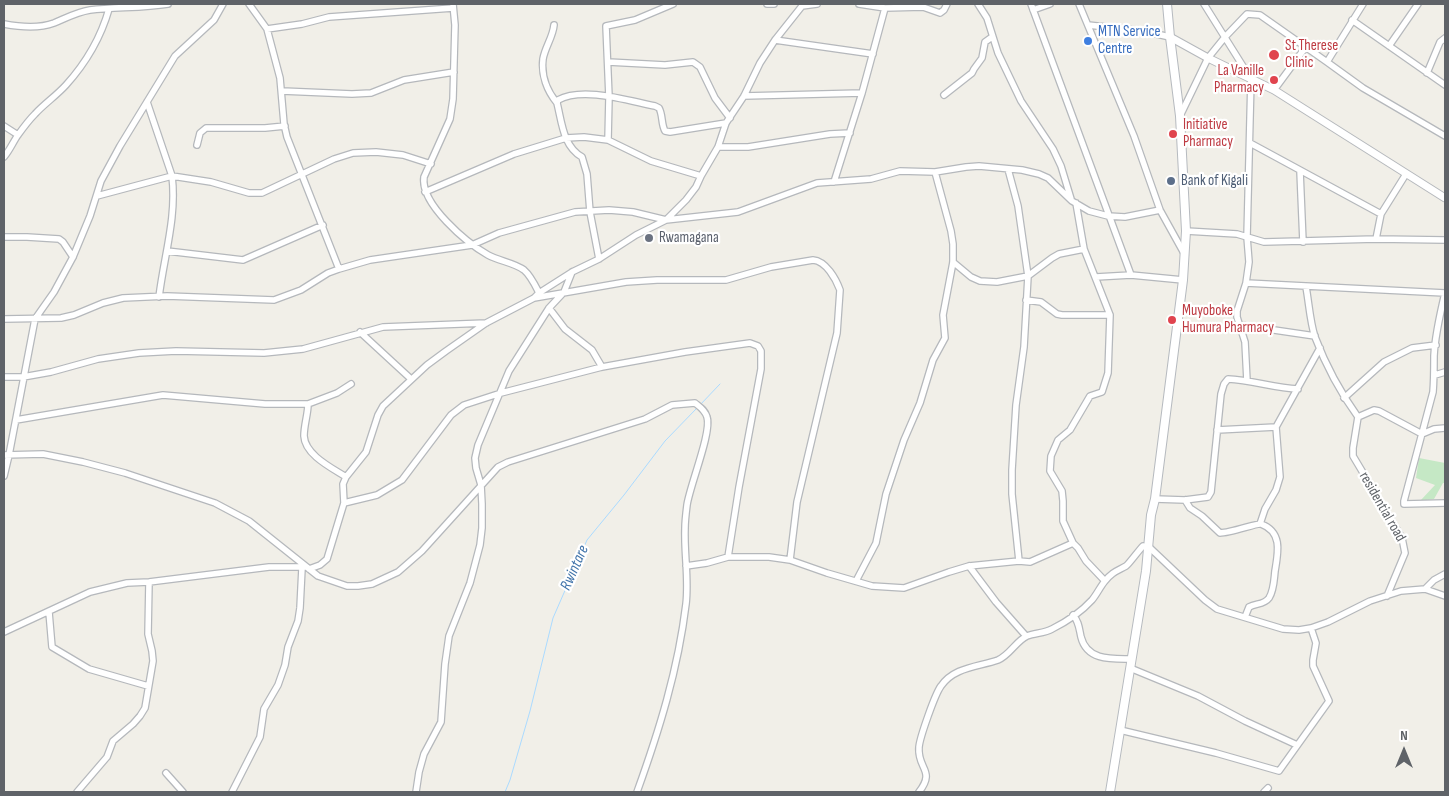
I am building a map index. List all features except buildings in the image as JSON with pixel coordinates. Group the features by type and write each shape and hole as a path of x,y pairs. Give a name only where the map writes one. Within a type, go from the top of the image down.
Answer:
{"main road":[{"path":"1110,792 1149,547 1150,525 1155,499 1185,256 1186,231 1180,116 1167,4"}],"street":[{"path":"4,24 20,27 36,26 52,24 78,13 168,4"},
{"path":"4,476 6,455 16,420 35,319 54,292 73,257 108,165 176,56 214,20 223,4"},
{"path":"249,4 266,29 282,90 287,137 339,269"},
{"path":"608,140 609,97 606,26 635,20 673,4"},
{"path":"766,4 774,4"},
{"path":"4,632 97,589 127,583 269,567 305,568 320,565 327,559 344,503 346,477 366,452 378,415 383,406 411,379 486,324 534,298 572,272 599,259 636,235 666,220 692,194 718,147 728,120 744,96 760,63 775,40 801,5 817,4"},
{"path":"859,4 885,8 918,7 940,13 947,4"},
{"path":"978,4 987,18 992,37 1021,101 1053,149 1061,166 1074,202 1084,249 1110,315 1108,373 1104,389 1102,392 1090,396 1073,426 1058,440 1051,456 1050,471 1062,491 1063,521 1073,543 1086,561 1105,581"},
{"path":"1050,4 1032,7 1131,275"},
{"path":"1079,4 1134,136 1160,210 1185,256"},
{"path":"1204,4 1251,80 1247,237 1249,262 1246,283 1237,311 1246,349 1247,381"},
{"path":"1327,62 1363,4"},
{"path":"1389,46 1418,4"},
{"path":"266,29 302,24 329,17 453,6 455,25 453,100 450,119 424,178 425,192 439,213 472,245 490,256 522,268 528,274 539,293"},
{"path":"834,182 862,93 885,8"},
{"path":"4,157 18,135 36,113 66,86 75,75 91,50 105,22 109,9"},
{"path":"1180,116 1208,58 1247,14 1253,13 1260,15 1363,88 1445,136"},
{"path":"1352,20 1445,85"},
{"path":"554,25 553,33 543,59 547,89 557,102 566,138 573,152 582,157 587,174 590,212 599,259"},
{"path":"1088,25 1143,31 1170,37 1251,80 1274,90 1445,198"},
{"path":"944,95 972,73 982,58 985,42 992,37"},
{"path":"1427,73 1440,42 1445,38"},
{"path":"775,40 873,54"},
{"path":"1274,90 1305,48"},
{"path":"608,62 656,65 689,62 697,64 728,120"},
{"path":"282,90 352,94 371,92 404,80 454,72"},
{"path":"744,96 862,93"},
{"path":"557,102 562,98 594,94 659,108 665,131 670,132 728,120"},
{"path":"147,102 172,176 173,208 168,251 161,278 159,296"},
{"path":"4,126 18,135"},
{"path":"197,145 200,133 206,128 266,128 285,126"},
{"path":"718,147 748,147 817,136 850,133"},
{"path":"425,192 514,154 566,138 584,137 608,140 651,161 701,176"},
{"path":"1250,143 1381,214"},
{"path":"97,196 172,176 211,182 255,194 262,193 334,159 353,153 376,152 403,155 431,164"},
{"path":"4,319 61,318 123,298 159,296 274,300 293,294 328,273 339,269 370,260 472,245 499,234 575,212 609,210 633,212 666,220 738,212 760,206 817,183 871,179 900,171 935,172 966,167 1008,169 1039,174 1048,178 1074,202 1090,212 1125,217 1160,210"},
{"path":"1008,169 1018,206 1028,276 1024,347 1016,405 1012,470 1019,561"},
{"path":"1300,170 1303,242"},
{"path":"856,581 876,543 886,494 904,440 920,403 933,360 945,338 943,315 954,262 951,231 935,172"},
{"path":"1376,239 1381,214 1406,174"},
{"path":"168,251 243,260 323,225"},
{"path":"1186,231 1229,233 1264,242 1376,239 1445,240"},
{"path":"4,237 60,239 73,257"},
{"path":"954,262 971,277 980,281 997,282 1028,276 1059,254 1084,249"},
{"path":"534,298 626,282 726,280 771,267 813,260 819,260 824,264 840,290 837,334 798,502 790,560"},
{"path":"416,792 424,754 441,722 449,636 470,583 477,559 482,528 481,485 476,468 478,446 509,371 549,308 564,292 572,272"},
{"path":"1096,277 1131,275 1183,280"},
{"path":"1246,283 1445,293"},
{"path":"1306,287 1315,336 1332,378 1358,417 1374,410 1422,434 1445,428"},
{"name":"residential road","path":"1445,293 1439,317 1434,356 1435,375 1433,392 1422,434 1418,442 1404,504 1445,503"},
{"path":"1026,300 1041,302 1057,314 1062,315 1110,315"},
{"path":"549,308 565,329 592,350 602,367"},
{"path":"4,377 23,377 51,372 98,359 139,353 176,351 264,353 302,349 360,332 398,326 486,324"},
{"path":"1240,325 1315,336"},
{"path":"360,332 411,379"},
{"path":"344,503 377,495 402,480 456,410 464,405 501,393 602,367 743,343 758,346 761,351 761,369 738,487 728,557"},
{"path":"1344,398 1384,362 1412,348 1436,345"},
{"path":"1260,524 1265,509 1279,484 1276,427 1320,348"},
{"path":"1138,617 1174,350"},
{"path":"1435,375 1445,372"},
{"path":"1155,499 1185,500 1208,497 1212,492 1217,430 1224,384 1228,379 1247,381 1276,388 1298,389"},
{"path":"16,420 163,395 265,404 308,404 351,384"},
{"path":"6,455 43,454 83,462 125,472 215,503 248,521 305,568 318,576 347,586 358,586 372,584 391,576 422,551 498,467 508,462 645,419 672,405 695,403 704,410 708,418 706,434 688,498 684,527 688,587 686,604 678,657 660,728 637,792"},
{"path":"308,404 304,438 307,445 323,462 346,477"},
{"name":"residential road","path":"1358,417 1353,456 1402,538 1405,547 1405,553 1387,596"},
{"path":"1217,430 1276,427"},
{"path":"1185,500 1190,508 1220,532 1228,533 1242,530 1256,523 1273,532 1279,548 1273,588 1270,597 1264,603 1249,607 1245,617"},
{"path":"686,566 728,557 753,556 790,560 872,586 904,588 969,566 1019,561 1030,562 1073,543"},
{"path":"920,792 925,785 927,776 926,770 920,762 919,747 921,734 940,687 959,671 1006,656 1026,636 1052,630 1093,599 1105,581 1118,569 1128,565 1143,546 1149,547 1217,609 1283,629 1299,630 1311,628 1328,622 1370,601 1401,591 1425,589 1445,596"},
{"path":"969,566 996,602 1026,636"},
{"path":"232,792 260,737 264,709 278,685 285,665 288,647 298,621 305,568"},
{"path":"1425,589 1434,580 1445,574"},
{"path":"77,792 107,757 113,741 140,716 145,708 153,653 148,634 149,582"},
{"path":"49,612 52,647 89,669 148,686"},
{"path":"1072,615 1078,623 1084,644 1092,654 1108,659 1131,659"},
{"path":"1120,730 1216,753 1279,771 1329,701 1314,666 1316,642 1311,628"},
{"path":"1130,668 1198,696 1245,721 1297,745"},
{"path":"166,773 183,792"}],"green space":[{"path":"1419,458 1445,463 1445,483 1443,483 1434,499 1420,501 1435,485 1416,478"}],"waterway":[{"name":"Rwintare","path":"700,405 720,384"},
{"name":"Rwintare","path":"505,792 530,711 553,618 587,540 665,441 697,408"}],"place":[{"name":"MTN Service Centre","path":"1088,41"},
{"name":"St Therese Clinic","path":"1274,55"},
{"name":"La Vanille Pharmacy","path":"1274,80"},
{"name":"Initiative Pharmacy","path":"1173,134"},
{"name":"Bank of Kigali","path":"1171,181"},
{"name":"Rwamagana","path":"649,238"},
{"name":"Muyoboke Humura Pharmacy","path":"1172,320"}]}
